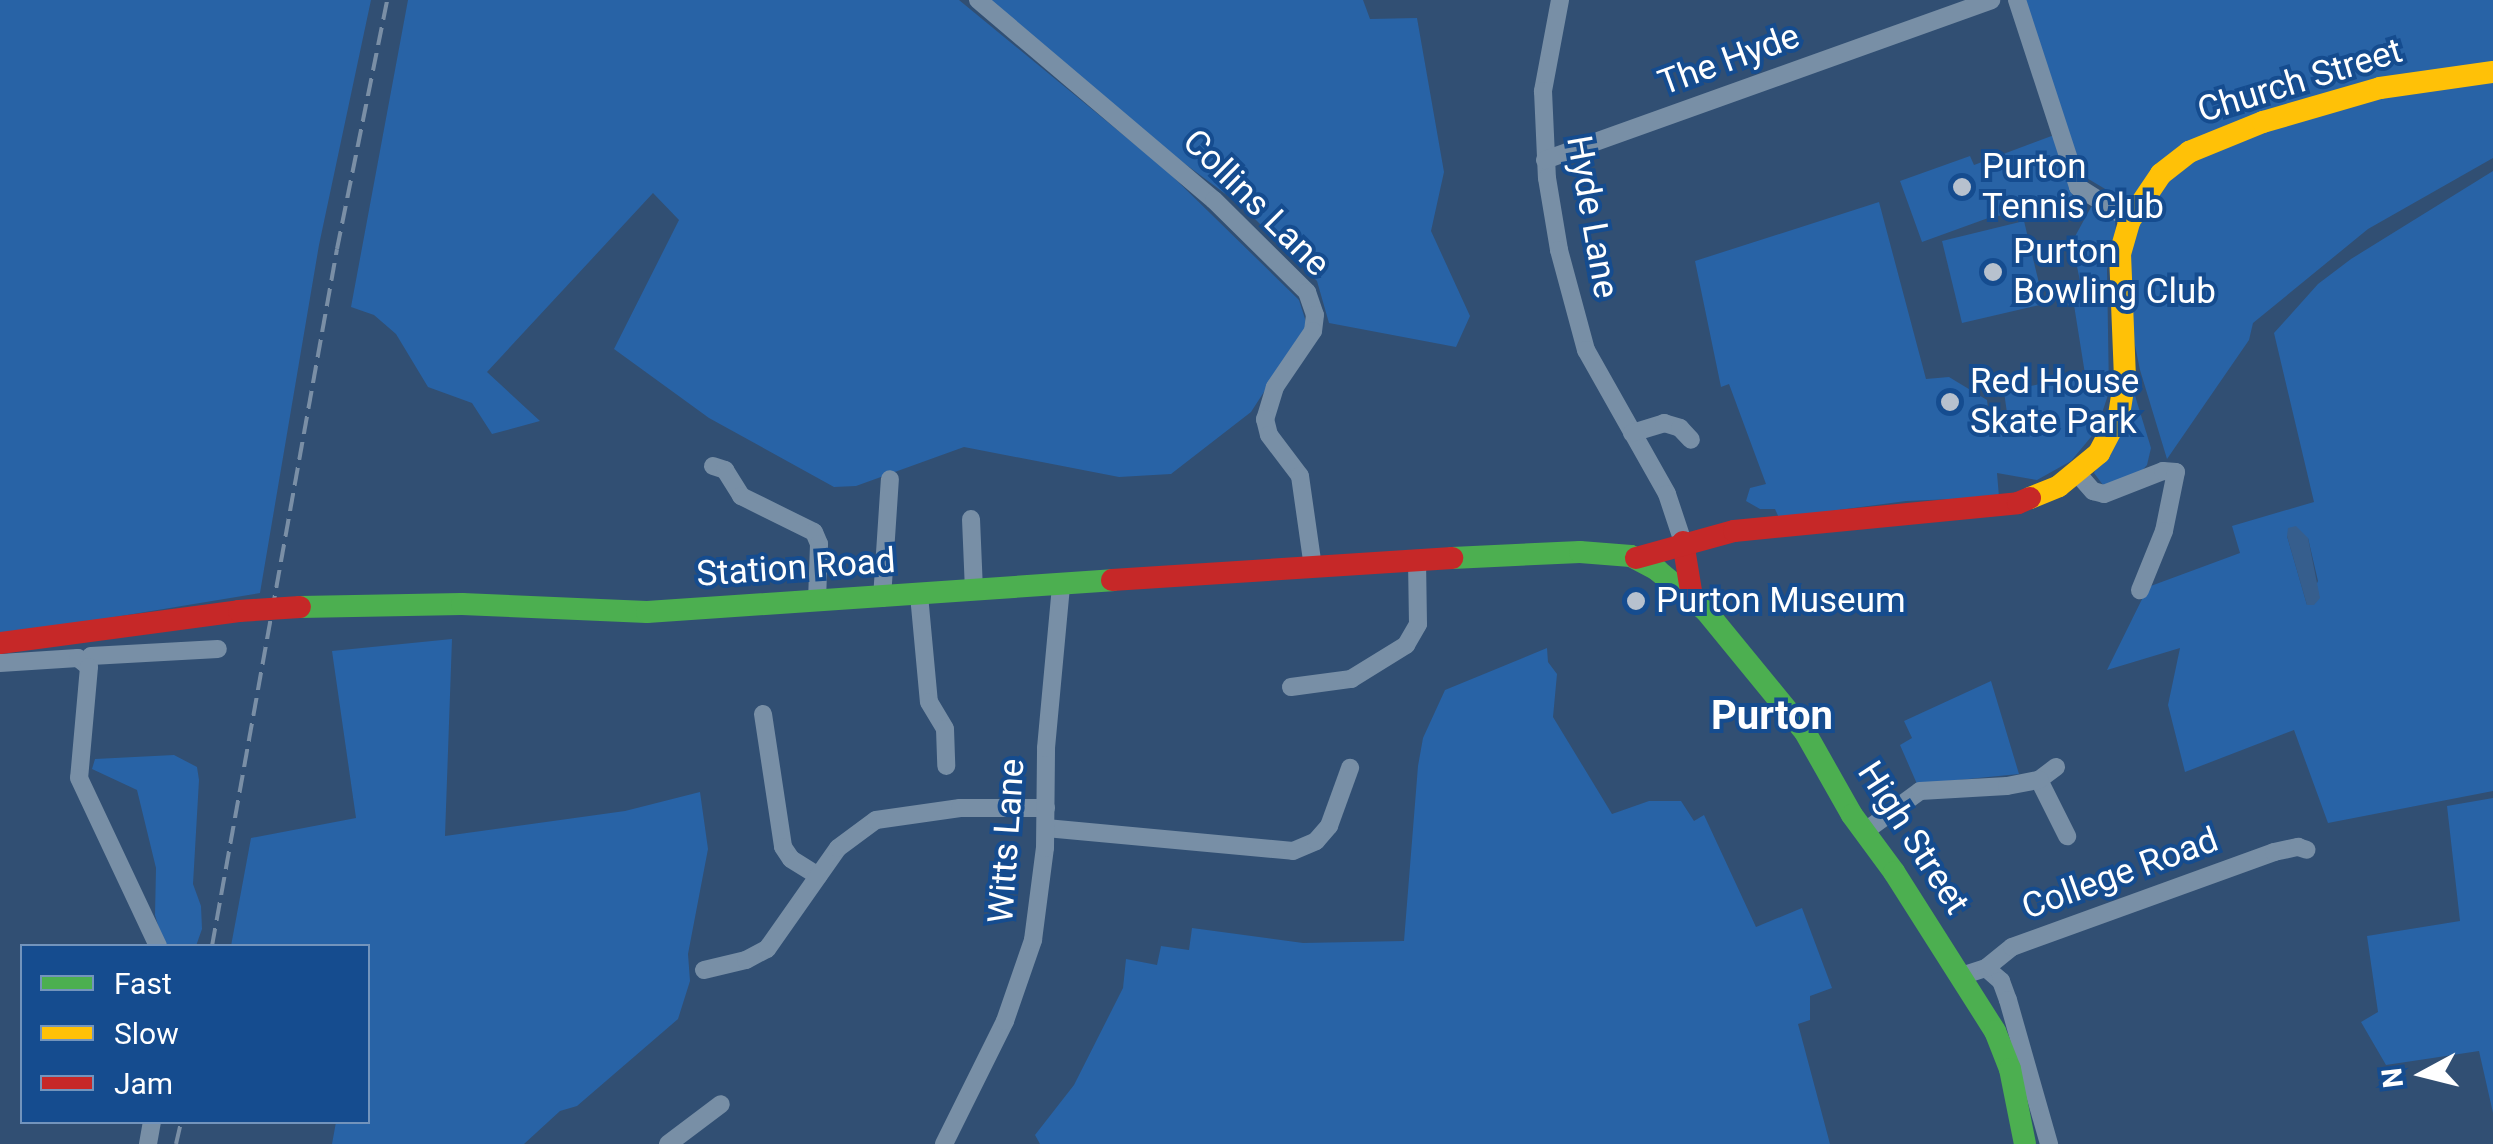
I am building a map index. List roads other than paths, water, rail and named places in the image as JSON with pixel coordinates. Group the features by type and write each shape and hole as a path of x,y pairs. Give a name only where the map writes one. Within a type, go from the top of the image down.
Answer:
{"street":[{"name":"Collins Lane","path":"978,0 1214,200 1307,292 1315,315 1313,331 1275,387 1265,419 1270,435 1300,476 1313,567"},
{"name":"Hyde Lane","path":"1560,0 1543,92 1545,160 1553,222 1580,331 1601,382 1667,494 1683,542"},
{"name":"The Hyde","path":"1545,160 1991,0"},
{"path":"2017,0 2078,187 2130,220"},
{"name":"Church Street","path":"1636,558 1683,542 1817,520 2018,503 2078,474 2111,435 2122,405 2125,357 2118,269 2130,220 2143,194 2167,168 2218,137 2380,88 2493,72"},
{"path":"1632,433 1664,423 1680,428 1691,440"},
{"path":"712,466 725,470 741,496 814,532 819,544 817,602"},
{"path":"2078,474 2093,491 2104,494 2163,472 2176,472 2164,531 2140,590"},
{"path":"882,598 890,479"},
{"path":"971,518 974,591"},
{"path":"1683,542 1692,597"},
{"name":"Station Road","path":"0,643 300,606 462,604 624,613 1598,552"},
{"name":"High Street","path":"1598,552 1636,558 1692,597 1792,714 1864,832 1962,976 2001,1043 2025,1144"},
{"path":"1291,687 1351,679 1406,646 1418,624 1416,561"},
{"name":"Witts Lane","path":"944,1144 991,1052 1022,976 1035,926 1046,828 1046,759 1062,585"},
{"path":"919,595 929,702 946,729 946,766"},
{"path":"85,662 91,656 218,649"},
{"path":"0,663 78,658 85,662 90,672 79,778 157,944"},
{"path":"763,714 783,848 791,859 818,876"},
{"path":"1864,832 1920,791 2006,786 2039,780 2056,767"},
{"path":"1046,828 1292,851 1316,841 1329,826 1350,768"},
{"path":"2039,780 2067,836"},
{"path":"704,970 746,960 767,949 838,848 884,817 960,808 1046,808"},
{"name":"College Road","path":"1962,976 1986,968 2012,947 2274,852 2298,847 2307,850"},
{"path":"1986,968 2000,980 2008,1000 2049,1144"},
{"path":"668,1144 707,1124 721,1104"}],"railway":[{"path":"212,944 337,249 387,0"},
{"path":"176,1144 181,1124"}],"place":[{"name":"Purton Tennis Club","path":"1962,187"},
{"name":"Purton Bowling Club","path":"1993,272"},
{"name":"Red House Skate Park","path":"1950,402"},
{"name":"Purton Museum","path":"1636,601"}],"district":[{"name":"Purton","path":"1772,716"}]}
